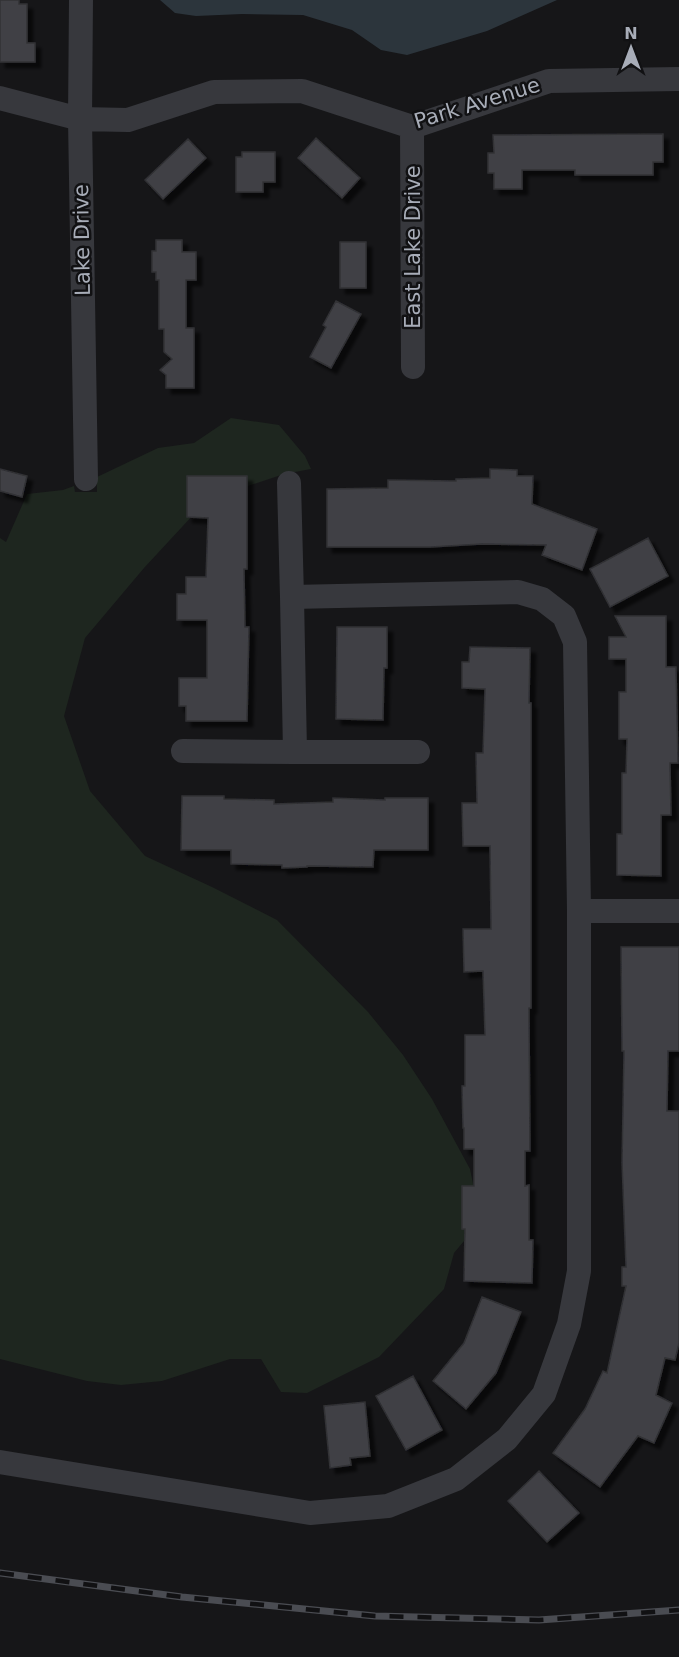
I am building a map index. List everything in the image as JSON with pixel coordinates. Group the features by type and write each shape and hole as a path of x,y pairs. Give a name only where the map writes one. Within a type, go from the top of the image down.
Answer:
{"street":[{"name":"Lake Drive","path":"81,0 80,119 86,479"},
{"name":"Park Avenue","path":"0,98 80,119 128,120 214,92 302,91 412,127 549,81 679,79"},
{"name":"East Lake Drive","path":"412,127 413,367"},
{"path":"289,483 295,752"},
{"path":"0,1462 310,1513 388,1506 456,1479 507,1439 544,1394 569,1324 579,1271 579,911 575,642 564,616 542,599 518,592 292,597"},
{"path":"183,752 418,752"},
{"path":"579,911 679,911"}],"shaded area":[{"path":"160,0 557,0 487,31 407,55 381,50 352,30 303,15 196,16 175,13"},
{"path":"231,418 279,425 305,456 311,469 284,474 227,493 194,514 144,568 85,638 64,716 90,791 145,856 277,920 368,1012 403,1055 432,1099 470,1169 479,1213 469,1235 454,1253 444,1289 379,1357 307,1393 281,1392 261,1359 230,1359 162,1381 121,1385 87,1381 0,1359 0,538 6,542 27,494 63,490 74,486 75,492 97,492 97,477 158,448 194,443"}],"building":[{"path":"0,0 19,0 19,4 27,4 27,43 35,43 35,62 0,62"},
{"path":"663,134 663,162 653,162 653,175 575,175 575,170 522,170 522,189 494,189 494,173 488,173 488,153 494,153 493,135"},
{"path":"316,138 360,178 342,198 298,158"},
{"path":"188,139 206,158 163,199 145,180"},
{"path":"242,152 275,152 275,182 263,182 263,192 236,192 236,157 242,157"},
{"path":"156,240 182,240 182,252 196,252 196,280 186,280 186,328 194,328 194,388 166,388 166,375 160,370 172,359 164,352 164,329 159,329 159,280 156,280 156,272 152,272 152,251 156,251"},
{"path":"340,242 366,242 366,288 340,288"},
{"path":"336,301 361,314 331,368 310,357 326,327 323,325"},
{"path":"0,469 27,476 22,497 0,491"},
{"path":"490,469 517,470 517,476 533,476 532,504 597,529 582,570 542,555 546,545 327,547 327,489 388,488 388,480 456,481 456,479 490,478"},
{"path":"187,476 247,476 247,569 244,569 245,627 249,627 247,721 186,721 186,706 179,706 179,678 207,678 207,620 177,620 177,594 186,594 186,577 206,577 208,518 187,517"},
{"path":"648,538 668,576 610,607 590,569"},
{"path":"615,616 666,616 666,667 676,667 678,763 670,763 671,815 661,815 661,876 617,875 617,834 622,834 622,773 626,773 627,739 619,739 619,692 626,692 626,659 609,659 609,637 626,637"},
{"path":"337,627 387,627 383,720 336,719"},
{"path":"470,647 530,648 530,1151 525,1151 525,1186 529,1185 529,1240 533,1240 532,1283 464,1281 465,1229 462,1229 462,1186 474,1186 474,1149 464,1149 462,1086 465,1086 465,1035 485,1035 483,971 464,972 463,929 491,929 490,846 463,846 462,803 477,803 476,753 483,753 485,689 462,688 462,662 469,662"},
{"path":"182,796 224,796 224,799 274,800 274,804 333,802 333,798 385,800 385,798 428,798 428,850 374,850 373,867 282,868 282,865 231,864 231,850 181,850"},
{"path":"621,947 679,947 679,1051 668,1051 667,1111 679,1111 679,1343 675,1360 665,1358 656,1395 672,1403 654,1443 638,1436 600,1487 553,1453 585,1409 603,1371 607,1373 626,1286 622,1286 622,1267 626,1267 622,1163 624,1051 622,1051"},
{"path":"482,1297 521,1312 496,1373 466,1409 433,1381 464,1343"},
{"path":"413,1376 442,1430 406,1450 376,1396"},
{"path":"365,1402 370,1456 350,1458 351,1465 330,1468 324,1406"},
{"path":"539,1471 579,1513 547,1542 508,1501"}],"railway":[{"path":"0,1573 182,1597 375,1616 539,1620 679,1610"}]}
